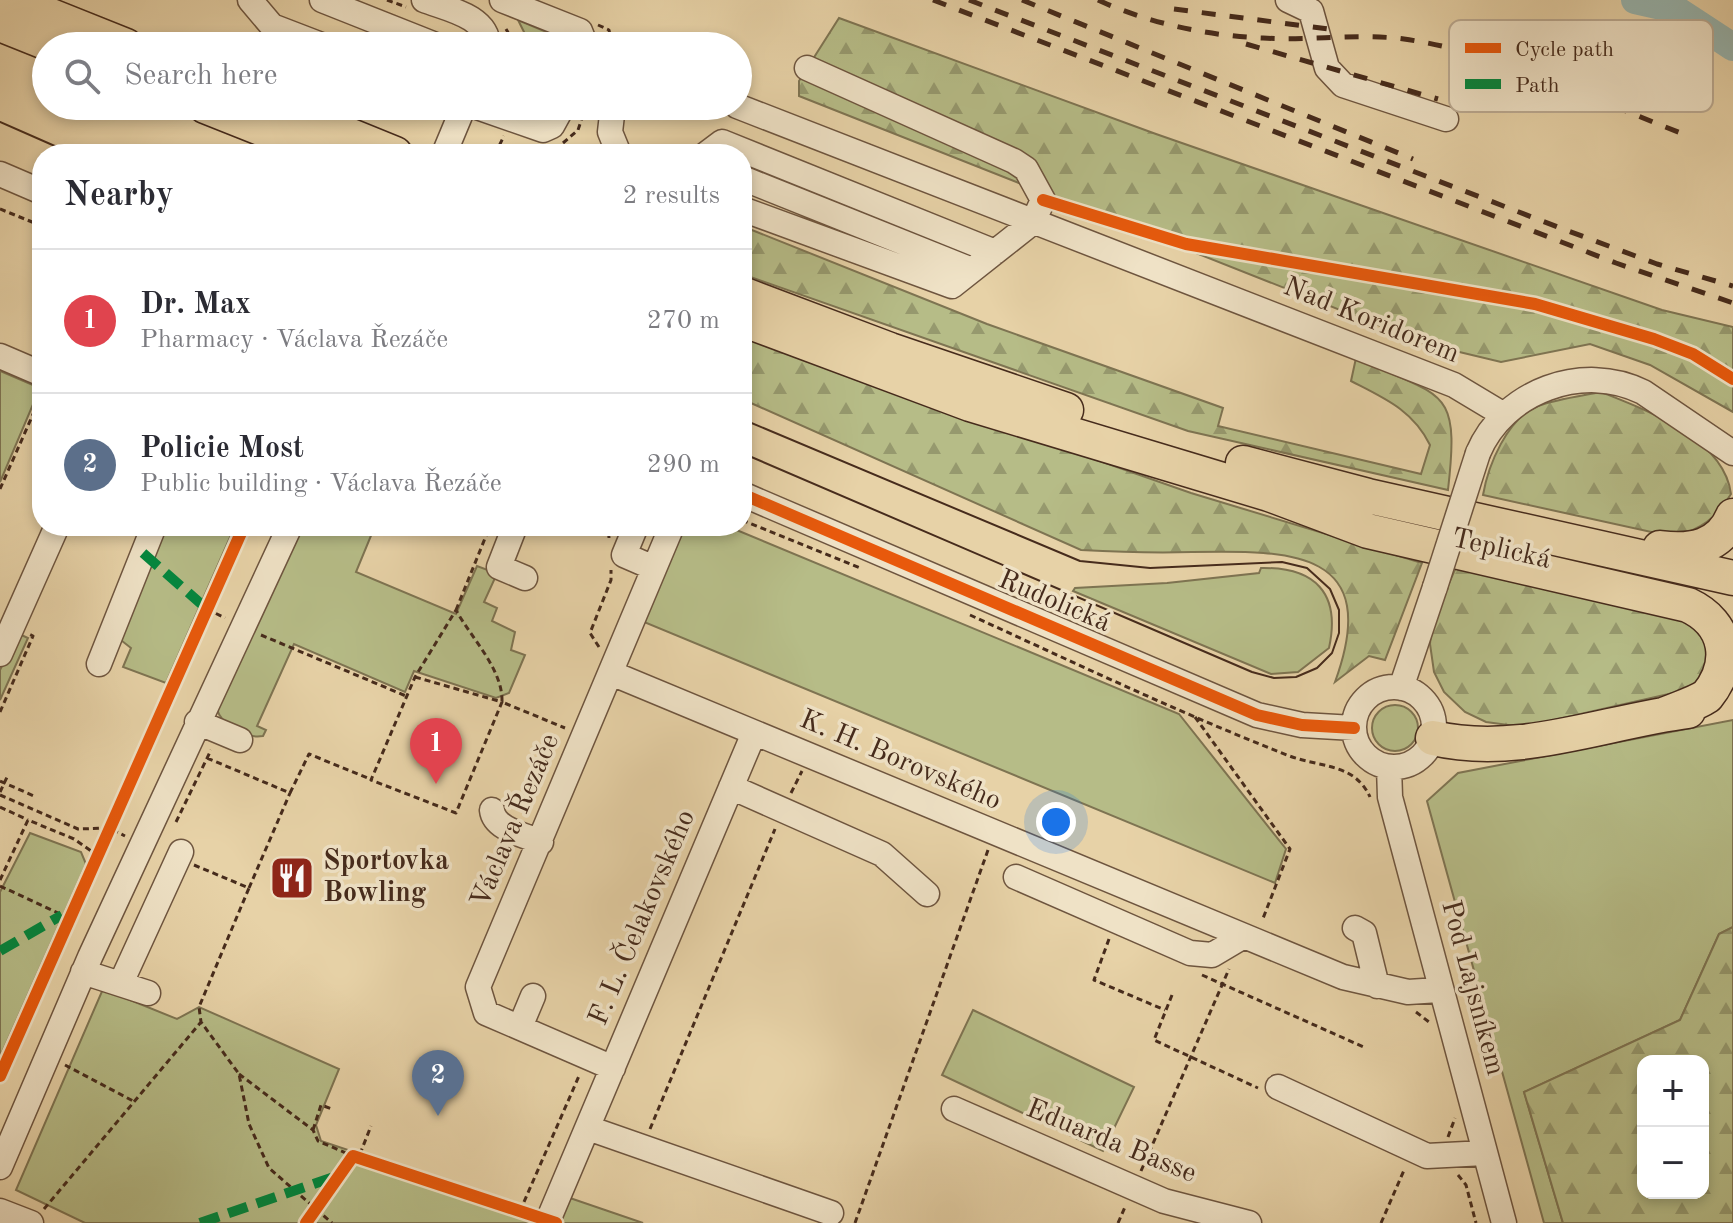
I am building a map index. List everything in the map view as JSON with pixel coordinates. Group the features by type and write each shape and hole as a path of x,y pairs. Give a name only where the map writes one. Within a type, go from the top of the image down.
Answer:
{"highway":[{"path":"11,0 91,32"},
{"path":"0,24 32,37"},
{"path":"240,120 301,144"},
{"path":"311,120 370,144"},
{"path":"752,298 890,350 1274,484 1368,531 1688,605 1706,614 1725,630 1732,643 1731,665 1726,678 1707,696 1666,714"},
{"path":"752,323 970,404 1274,484 1733,578"},
{"path":"1274,484 1371,485 1683,551 1708,545 1733,516"},
{"name":"Teplická","path":"1274,484 1499,551 1733,602"},
{"path":"1433,738 1485,746 1517,744 1733,701"}],"street":[{"path":"236,0 248,0 272,26 288,32"},
{"path":"322,0 403,32"},
{"path":"424,0 478,22 484,32"},
{"path":"1288,0 1311,11 1333,78 1343,85 1446,119"},
{"path":"500,6 580,32"},
{"path":"752,213 952,286 1033,222 1043,200 1026,169 1014,161 807,68"},
{"name":"Nad Koridorem","path":"752,111 1454,385 1504,415"},
{"path":"720,144 761,114"},
{"path":"448,143 458,120"},
{"path":"499,120 511,127 543,130 552,126 555,120"},
{"path":"611,120 610,132 615,144"},
{"path":"752,162 995,252"},
{"path":"0,174 32,188"},
{"path":"752,182 972,270"},
{"path":"0,356 32,370"},
{"path":"1401,688 1478,453 1504,415 1544,389 1566,382 1609,381 1643,392 1728,449"},
{"name":"Rudolická","path":"752,498 1257,715 1302,725 1354,728"},
{"path":"0,654 53,536"},
{"path":"99,664 119,585 134,549 145,536"},
{"path":"0,1167 83,972 219,731 279,536"},
{"path":"267,570 285,536"},
{"path":"511,536 499,567 525,578"},
{"path":"632,536 624,555 654,568"},
{"name":"Václava Řezáče","path":"613,1068 486,1013 478,987 584,737 602,666 668,536"},
{"name":"K. H. Borovského","path":"602,666 754,733 1343,977 1408,992 1439,990"},
{"path":"1401,688 1413,692 1431,712 1433,738 1428,748 1411,764 1389,767 1368,758 1356,739 1354,728 1360,706 1368,697 1378,691 1401,688"},
{"name":"F. L. Čelakovského","path":"548,1222 638,1002 754,733"},
{"name":"Pod Lajsníkem","path":"1389,767 1390,797 1439,990 1504,1223"},
{"path":"731,787 882,854 927,894"},
{"path":"492,810 496,820 509,829 541,842"},
{"path":"121,983 180,855"},
{"path":"1016,877 1190,953 1212,955 1249,938"},
{"path":"1355,928 1364,933 1377,986"},
{"path":"83,972 148,993"},
{"path":"520,1027 533,996"},
{"path":"1278,1087 1427,1156 1485,1153"},
{"name":"Eduarda Basse","path":"954,1109 1164,1201 1249,1223"},
{"path":"588,1128 831,1213"},
{"path":"0,1211 40,1215"}],"path":[{"path":"500,6 516,32"},
{"path":"501,144 511,127"},
{"path":"505,144 511,127"},
{"path":"0,209 32,222"},
{"path":"0,489 32,417"},
{"path":"752,524 866,570"},
{"path":"371,780 415,677 456,610 486,536"},
{"path":"609,536 610,544"},
{"path":"602,666 599,646 590,633 611,580 611,568"},
{"path":"200,624 213,595"},
{"path":"368,1161 350,1160 318,1141 313,1130 239,1074 201,1022 199,1007 309,754 456,813 502,702 502,690 484,652 456,610"},
{"path":"964,612 1195,717 1292,757 1344,769 1358,778 1369,794 1373,809"},
{"path":"253,640 261,634 406,696"},
{"path":"0,712 33,636"},
{"path":"415,677 502,702 584,737"},
{"path":"1118,1223 1223,984 1249,938 1290,849 1195,717"},
{"path":"175,825 219,731"},
{"path":"643,1147 809,755"},
{"path":"207,758 290,793"},
{"path":"8,775 0,794 13,801 78,829 109,828"},
{"path":"0,781 34,796"},
{"path":"13,801 18,789"},
{"path":"0,807 74,839 94,861 116,813"},
{"path":"0,880 28,820"},
{"path":"74,839 78,829"},
{"path":"855,1223 994,832"},
{"path":"180,855 249,888"},
{"path":"0,886 71,911 62,932"},
{"path":"1116,921 1094,980 1165,1010"},
{"path":"1223,984 1366,1048"},
{"path":"1408,992 1413,1011 1428,1020 1432,1034"},
{"path":"1172,995 1154,1040 1271,1093 1278,1087"},
{"path":"40,1215 201,1022"},
{"path":"59,1079 65,1064 135,1102"},
{"path":"239,1074 249,1124 269,1168 332,1223"},
{"path":"1451,1104 1455,1118 1447,1139 1459,1177 1466,1185 1476,1223"},
{"path":"313,1130 321,1105 332,1109"},
{"path":"350,1160 360,1154 371,1126"},
{"path":"1381,1223 1407,1164"},
{"path":"306,1223 322,1198"},
{"path":"505,1206 548,1222"}],"green space":[{"path":"839,18 1156,134 1662,310 1733,327 1733,412 1650,365 1590,344 1501,362 1426,344 799,96 799,81"},
{"path":"518,20 547,32 524,32"},
{"path":"752,230 987,324 1223,408 1218,426 1421,474 1430,445 1406,414 1386,399 1351,381 1356,358 1427,390 1440,400 1451,431 1448,490 1188,431 752,278"},
{"path":"752,339 1191,493 1422,563 1385,660 1369,656 1335,682 1347,638 1347,606 1337,582 1319,567 1294,557 1263,553 1081,550 752,403"},
{"path":"0,371 32,385 32,407 0,482"},
{"path":"1601,392 1660,417 1699,442 1725,474 1731,494 1720,510 1700,526 1674,537 1483,495 1494,457 1508,432 1527,412 1553,401"},
{"path":"160,536 231,536 166,683 123,667 131,648 117,637"},
{"path":"293,536 371,536 356,572 456,614 477,566 493,572 495,578 484,602 497,608 492,621 515,632 511,650 525,655 509,693 496,698 414,671 405,692 294,644 257,726 266,730 263,736 242,733 223,720 217,709"},
{"path":"679,536 751,536 1179,714 1286,849 1275,883 644,622"},
{"path":"1459,560 1685,616 1720,647 1696,683 1682,691 1523,727 1486,722 1465,712 1444,692 1434,672 1430,644 1432,623"},
{"path":"1261,568 1296,572 1320,587 1327,598 1332,629 1329,648 1298,672 1271,674 1073,591 1075,588 1167,583 1259,573"},
{"path":"17,633 28,638 0,700 0,670"},
{"path":"1395,705 1412,711 1418,728 1412,745 1395,751 1378,745 1372,728 1378,711"},
{"path":"1733,720 1733,927 1719,934 1680,1020 1524,1092 1563,1223 1544,1223 1427,801 1458,773"},
{"path":"30,833 81,852 86,864 0,1057 0,892"},
{"path":"1733,927 1733,1223 1563,1223 1524,1092 1680,1020 1719,934"},
{"path":"103,989 177,1019 199,1007 339,1069 316,1125 321,1141 527,1210 529,1223 85,1223 16,1190"},
{"path":"973,1010 1134,1087 1103,1151 942,1075"},
{"path":"567,1197 643,1223 557,1223"}],"waterway":[{"path":"1635,0 1675,9 1692,20"},
{"path":"1713,34 1733,47"}],"tram line":[{"path":"0,122 50,144"},
{"path":"752,423 1080,561 1150,568 1282,562 1307,568 1330,589 1339,610 1339,633 1332,653 1317,668 1296,677 1274,678 1252,672 752,457"}],"railway":[{"path":"933,0 1616,263 1733,303"},
{"path":"969,0 1563,229 1657,264 1733,286"},
{"path":"1022,0 1413,159"},
{"path":"1098,0 1158,22 1242,37 1386,37 1449,48"},
{"path":"1174,9 1328,29"},
{"path":"1246,44 1438,99"},
{"path":"1629,112 1686,135"}],"marked path":[{"path":"143,553 207,609"},
{"path":"0,951 62,915"},
{"path":"200,1223 337,1176"}],"cycle path":[{"path":"1043,200 1186,244 1535,304 1654,339 1693,354 1733,379"},
{"path":"752,498 1257,715 1302,725 1354,728"},
{"path":"0,1076 240,536"},
{"path":"306,1223 353,1156 556,1223"}],"place":[{"name":"Dr. Max","path":"436,784"},
{"name":"Sportovka Bowling","path":"292,878"},
{"name":"Policie Most","path":"438,1116"}]}
